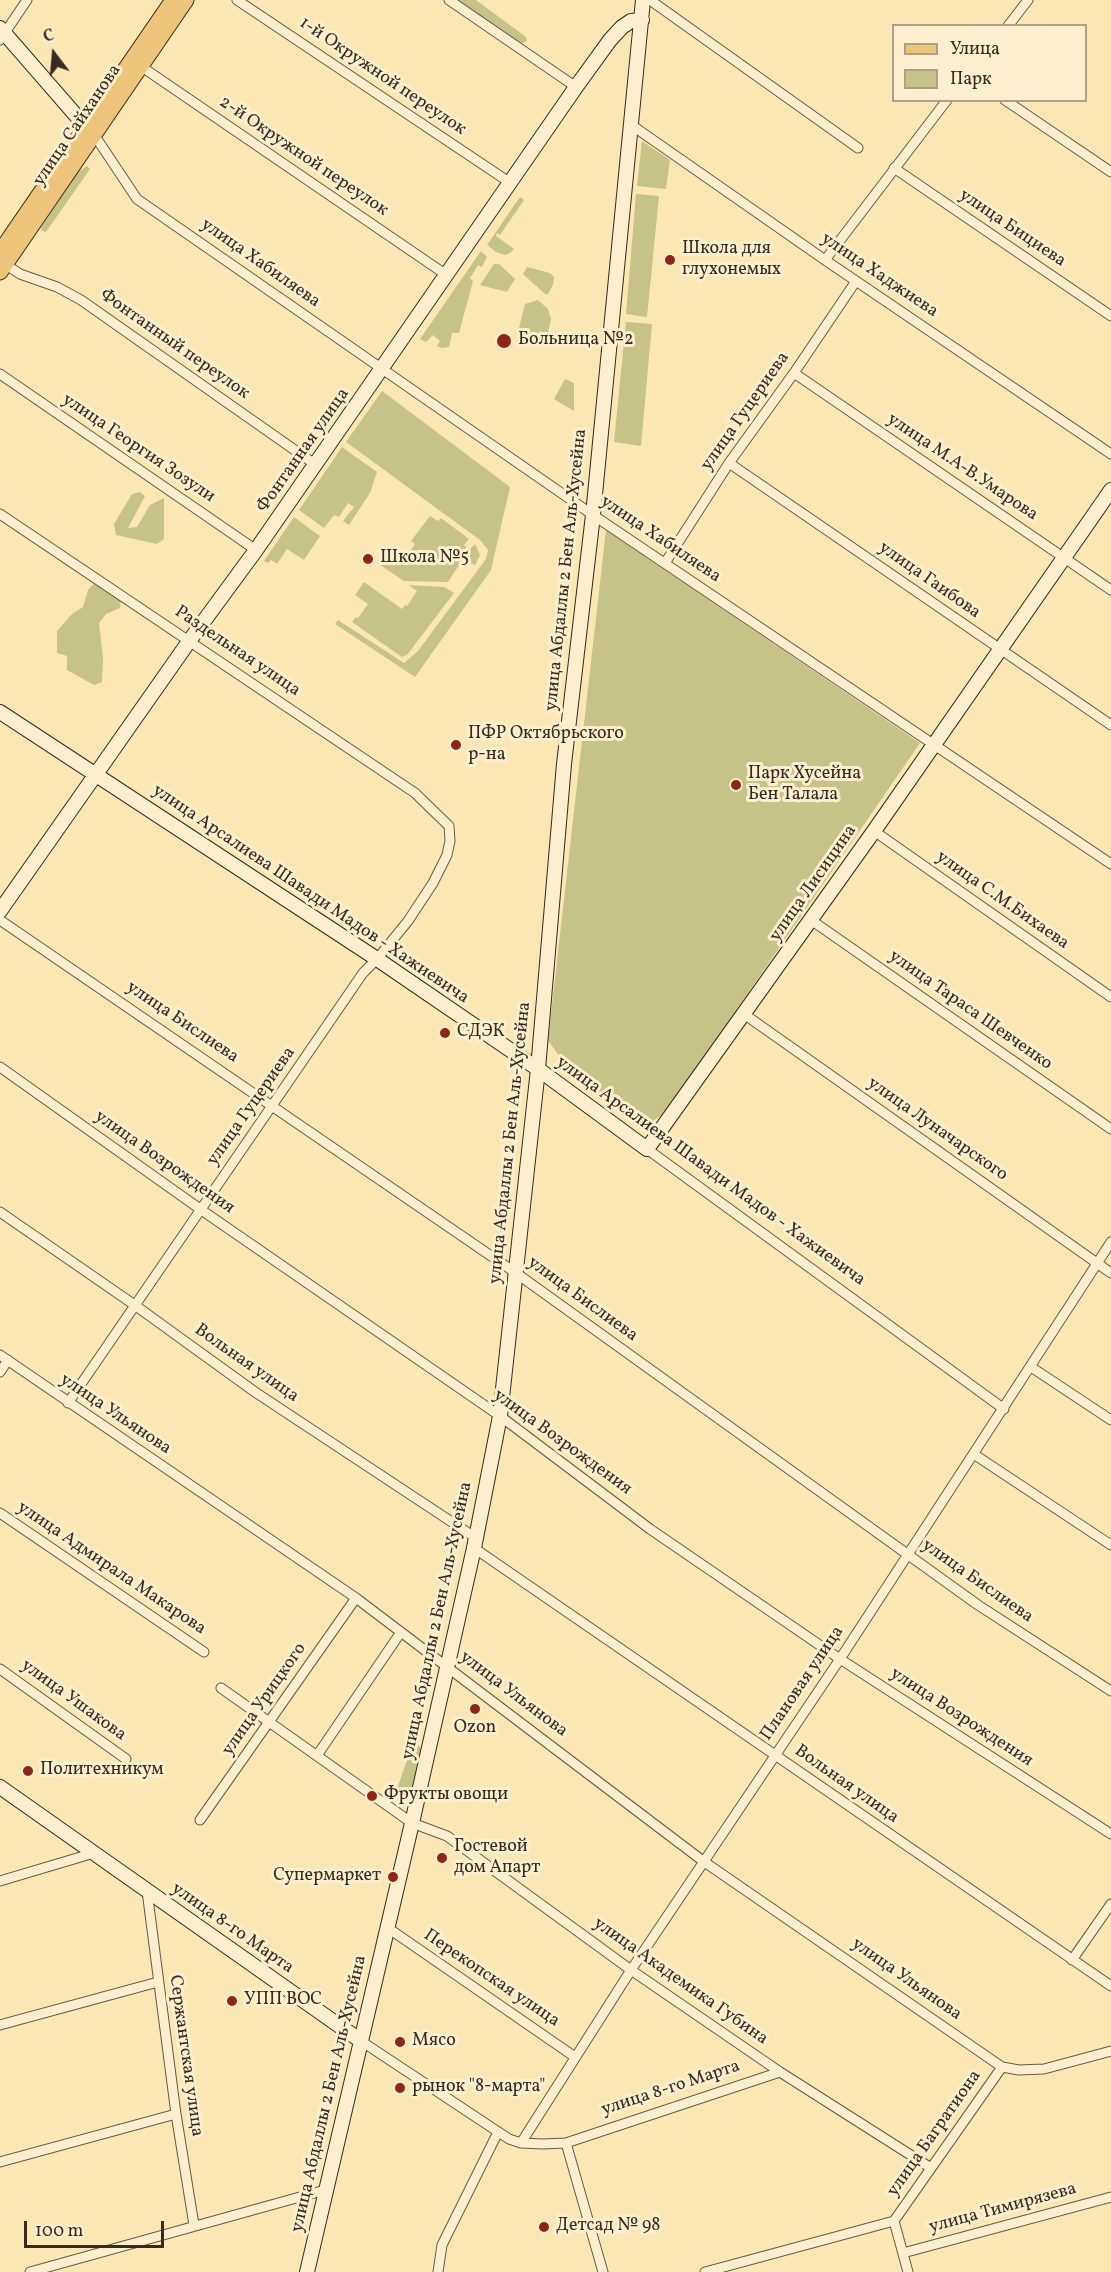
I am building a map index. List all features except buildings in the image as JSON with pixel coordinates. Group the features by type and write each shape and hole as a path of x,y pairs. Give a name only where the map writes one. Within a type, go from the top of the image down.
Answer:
{"main road":[{"name":"улица Сайханова","path":"2,263 91,132 173,0"},
{"name":"улица Сайханова","path":"91,132 142,67 186,0"}],"street":[{"path":"27,0 2,33 91,132"},
{"name":"1-й Окружной переулок","path":"237,0 509,182"},
{"path":"449,0 576,87"},
{"name":"улица Абдаллы 2 Бен Аль-Хусейна","path":"307,2272 412,1823 475,1543 500,1416 538,1069 564,764 593,515 643,0"},
{"path":"650,0 858,148"},
{"path":"1010,24 1028,0"},
{"name":"Фонтанная улица","path":"0,911 316,465 509,182 610,39 631,21 642,20"},
{"name":"2-й Окружной переулок","path":"142,67 446,274"},
{"path":"825,260 945,102"},
{"path":"1008,102 1111,172"},
{"name":"улица Хаджиева","path":"630,124 825,260 1111,454"},
{"name":"улица Хабиляева","path":"91,132 137,199 593,515 1111,864"},
{"name":"улица Бициева","path":"894,168 1111,316"},
{"name":"Фонтанный переулок","path":"2,263 21,274 57,286 81,300 316,465"},
{"name":"улица Гуцериева","path":"665,564 729,464 856,281"},
{"name":"улица М.А-В.Умарова","path":"794,373 1111,590"},
{"name":"улица Георгия Зозули","path":"0,375 256,550"},
{"name":"улица Гаибова","path":"729,464 1111,725"},
{"name":"улица Лисицина","path":"647,1149 874,831 1111,490"},
{"name":"Раздельная улица","path":"0,514 415,793 449,826"},
{"name":"улица Арсалиева Шавади Мадов - Хажиевича","path":"0,712 377,959 538,1069 1004,1409"},
{"name":"улица Гуцериева","path":"68,1403 200,1209 274,1106 363,973 408,921 434,882 447,855 450,841 449,826"},
{"name":"улица С.М.Бихаева","path":"874,831 1111,998"},
{"name":"улица Бислиева","path":"0,920 516,1273 978,1605 1111,1691"},
{"name":"улица Тараса Шевченко","path":"811,920 1111,1129"},
{"name":"улица Луначарского","path":"744,1014 1111,1273"},
{"name":"улица Возрождения","path":"0,1067 200,1209 500,1416 650,1529 840,1659 1111,1834"},
{"name":"Вольная улица","path":"0,1212 255,1392 475,1543 775,1756 1111,1986"},
{"name":"Плановая улица","path":"521,2143 631,1970 975,1455 1111,1242"},
{"path":"0,1372 4,1358"},
{"name":"улица Ульянова","path":"4,1358 356,1598 703,1861 1002,2067"},
{"path":"1031,1367 1111,1420"},
{"path":"975,1455 1111,1545"},
{"name":"улица Адмирала Макарова","path":"0,1513 204,1652"},
{"name":"улица Урицкого","path":"200,1820 356,1598"},
{"path":"318,1754 401,1632"},
{"name":"улица Ушакова","path":"0,1669 126,1759"},
{"path":"221,1688 318,1754 412,1823"},
{"name":"улица 8-го Марта","path":"0,1787 362,2041 509,2139 521,2143 566,2143 780,2072"},
{"name":"улица Академика Губина","path":"412,1823 447,1836 631,1970 780,2072 931,2168"},
{"path":"0,1881 94,1853"},
{"name":"Сержантская улица","path":"147,1891 176,2114 194,2225"},
{"path":"1072,1960 1111,1904"},
{"name":"Перекопская улица","path":"388,1928 575,2057"},
{"path":"0,2025 158,1982"},
{"path":"1002,2067 1019,2070 1044,2068 1111,2051"},
{"name":"улица Багратиона","path":"894,2221 1002,2067"},
{"path":"0,2162 176,2114"},
{"path":"438,2272 442,2245 498,2132"},
{"path":"566,2143 603,2272"},
{"path":"30,2272 325,2190"},
{"name":"улица Тимирязева","path":"903,2253 1111,2197"},
{"path":"705,2272 894,2221 908,2272"}],"green space":[{"path":"458,0 476,0 526,37 527,41 520,44"},
{"path":"642,141 670,160 666,189 637,186"},
{"path":"87,166 90,169 46,232 41,230 78,172"},
{"path":"636,194 659,196 647,317 626,314"},
{"path":"520,197 524,200 500,235 497,233 496,236 514,249 505,255 496,252 487,245"},
{"path":"481,251 487,257 482,267 478,265 470,278 473,281 459,333 452,333 449,347 437,346 440,341 433,335 426,342 420,339"},
{"path":"494,264 499,264 515,279 507,292 480,285"},
{"path":"527,267 550,273 554,277 548,294 545,294 523,274"},
{"path":"538,300 548,309 551,319 547,337 519,328 525,304"},
{"path":"626,322 652,324 641,446 614,442"},
{"path":"565,379 574,383 574,411 554,399"},
{"path":"382,391 510,487 491,570 415,677 335,624 338,620 404,663 418,651 486,559 488,550 480,540 346,442"},
{"path":"342,447 377,472 370,493 349,525 343,521 354,507 348,503 339,517 334,515 324,528 299,510"},
{"path":"140,492 145,496 128,528 137,527 150,505 164,498 164,539 157,544 116,535 114,524 132,494"},
{"path":"430,516 438,521 441,518 469,539 464,545 469,550 475,544 480,555 475,565 463,559 448,582 404,581 377,563 385,551 396,558 400,557 405,550 409,553 415,544 411,541"},
{"path":"294,517 320,536 304,560 287,549 277,564 271,560 268,563 264,561"},
{"path":"606,530 920,743 667,1111 650,1123 633,1120 570,1072 548,1040"},
{"path":"96,581 121,597 120,608 106,614 99,623 103,658 102,682 94,685 67,670 67,656 57,653 57,631 72,614 83,607 88,590"},
{"path":"364,582 402,609 405,605 407,606 417,591 409,585 444,587 454,593 407,655 402,657 352,622 356,617 358,618 368,604 355,595"},
{"path":"418,1745 423,1751 419,1773 409,1798 401,1795 397,1789 412,1746"}],"place":[{"name":"Школа для глухонемых","path":"670,260"},
{"name":"Больница №2","path":"504,341"},
{"name":"Школа №5","path":"368,559"},
{"name":"ПФР Октябрьского р-на","path":"456,745"},
{"name":"Парк Хусейна Бен Талала","path":"736,785"},
{"name":"СДЭК","path":"445,1033"},
{"name":"Ozon","path":"475,1709"},
{"name":"Политехникум","path":"28,1771"},
{"name":"Фрукты овощи","path":"372,1796"},
{"name":"Гостевой дом Апарт","path":"442,1858"},
{"name":"Супермаркет","path":"393,1877"},
{"name":"УПП ВОС","path":"232,2001"},
{"name":"Мясо","path":"400,2042"},
{"name":"рынок \"8-марта\"","path":"400,2088"},
{"name":"Детсад № 98","path":"544,2227"}]}
